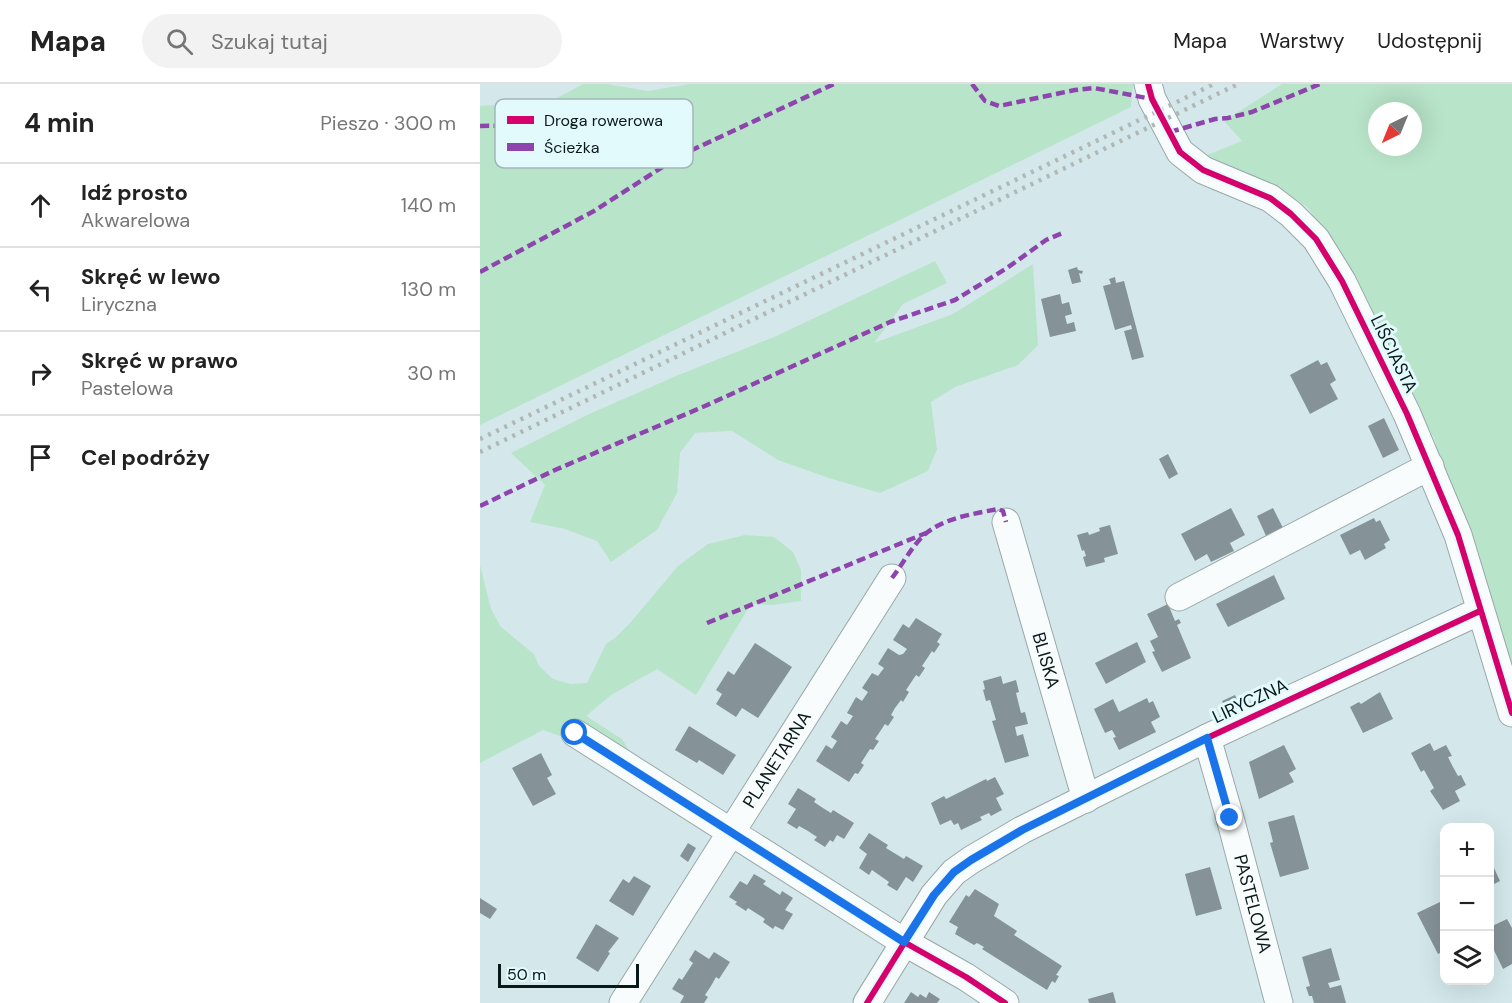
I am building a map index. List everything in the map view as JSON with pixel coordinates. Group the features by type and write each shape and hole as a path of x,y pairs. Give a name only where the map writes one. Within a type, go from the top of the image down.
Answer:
{"street":[{"name":"LIŚCIASTA","path":"1148,84 1152,99 1180,152 1203,171 1270,198 1291,214 1316,238 1342,281 1407,414 1458,535 1512,713"},
{"path":"1179,597 1430,466"},
{"name":"BLISKA","path":"1006,522 1086,799"},
{"name":"PLANETARNA","path":"623,1003 892,578"},
{"name":"LIRYCZNA","path":"867,1003 934,895 954,872 1022,830 1207,738 1480,611"},
{"path":"575,733 904,942 966,977 1005,1003"},
{"name":"PASTELOWA","path":"1207,738 1279,1003"}],"green space":[{"path":"583,84 607,84 648,91 689,84 1133,84 1131,107 480,425 480,106 495,105 495,168 693,168 693,99 555,99"},
{"path":"1282,84 1512,84 1512,693 1434,438 1309,209 1277,189 1212,163 1207,155 1242,141 1224,121"},
{"path":"935,261 947,283 903,304 874,343 953,314 1033,264 1038,345 1018,365 955,387 931,402 937,449 928,471 880,493 778,460 732,431 695,433 680,453 677,493 657,530 611,562 597,541 565,529 530,522 545,485 511,453 587,415 774,337"},
{"path":"745,535 774,537 793,552 801,570 801,601 772,605 751,604 696,695 657,669 611,695 586,716 622,739 637,763 543,730 480,763 480,565 491,609 501,627 534,654 539,666 553,679 571,684 587,683 606,644 630,623 678,566 708,544"}],"building":[{"path":"1077,267 1078,270 1083,271 1082,274 1079,273 1081,282 1072,284 1068,270"},
{"path":"1115,277 1116,283 1124,281 1144,357 1132,360 1124,331 1132,329 1131,325 1115,330 1103,286 1111,284 1109,279"},
{"path":"1060,294 1062,304 1069,302 1072,314 1065,316 1067,324 1074,322 1076,331 1050,337 1041,299"},
{"path":"1318,360 1321,365 1327,362 1336,380 1330,384 1338,399 1310,414 1290,375"},
{"path":"1384,418 1399,450 1383,458 1368,426"},
{"path":"1168,454 1178,474 1169,479 1159,459"},
{"path":"1231,508 1245,535 1230,543 1234,551 1211,562 1207,554 1195,561 1181,534"},
{"path":"1273,508 1284,530 1267,538 1257,516"},
{"path":"1374,518 1376,522 1380,520 1390,540 1384,544 1386,548 1365,560 1360,550 1350,555 1340,535"},
{"path":"1110,525 1118,554 1104,558 1105,562 1086,567 1083,557 1086,556 1077,535 1088,532 1089,535 1100,531 1099,528"},
{"path":"1274,575 1285,599 1228,627 1216,604"},
{"path":"1168,604 1175,621 1179,619 1181,623 1177,625 1191,658 1162,672 1152,652 1155,651 1150,641 1158,637 1147,614"},
{"path":"916,618 942,634 937,642 940,644 922,666 925,668 919,677 916,675 906,690 909,692 903,702 901,700 895,708 891,715 894,717 888,726 885,724 875,739 879,741 873,750 870,749 861,763 864,765 849,782 816,761 826,745 832,749 837,741 831,737 841,721 847,725 853,716 847,713 856,697 862,701 868,692 862,688 872,673 878,676 884,668 878,664 888,648 899,655 907,649 893,640 903,624 909,628"},
{"path":"1137,642 1146,662 1106,684 1095,663"},
{"path":"755,643 792,667 758,718 742,708 736,717 716,704 722,694 716,690 728,671 734,675"},
{"path":"1001,676 1003,684 1016,680 1019,692 1016,693 1021,713 1025,712 1028,724 1015,727 1017,736 1023,734 1029,756 1005,763 992,721 996,720 990,700 986,701 983,690 985,689 983,681"},
{"path":"1380,692 1393,719 1363,733 1350,707 1359,702 1361,704"},
{"path":"1235,695 1238,702 1225,708 1222,701"},
{"path":"1147,698 1149,703 1153,701 1160,717 1151,722 1156,732 1119,750 1112,730 1105,733 1094,709 1113,699 1119,712"},
{"path":"689,726 736,755 723,775 699,760 697,763 675,750"},
{"path":"1430,743 1434,751 1446,745 1452,756 1448,757 1453,767 1458,776 1461,775 1466,785 1455,791 1460,801 1443,810 1430,791 1434,788 1424,770 1421,772 1411,753"},
{"path":"1284,745 1296,769 1289,773 1294,782 1259,799 1249,762"},
{"path":"541,753 552,775 547,778 556,794 533,806 512,768"},
{"path":"995,777 1004,794 996,798 1002,810 991,816 989,813 980,817 982,820 961,830 958,823 954,825 951,820 940,825 931,803 944,796 946,799 986,779 987,781"},
{"path":"798,788 816,799 814,802 831,813 833,810 854,823 844,839 837,835 833,842 830,840 825,847 814,840 817,837 808,831 799,826 797,829 787,823 796,809 788,804"},
{"path":"1294,815 1309,869 1280,877 1270,843 1273,842 1268,822"},
{"path":"869,833 888,845 886,848 904,859 906,856 923,866 913,882 906,877 897,891 887,885 889,882 872,870 869,875 859,868 867,854 859,848"},
{"path":"688,843 696,848 688,862 680,856"},
{"path":"1210,867 1222,909 1196,916 1185,874"},
{"path":"1494,868 1500,881 1494,884"},
{"path":"754,874 766,881 763,884 780,895 782,891 793,898 785,910 793,914 783,930 775,926 773,929 763,922 765,919 748,908 746,911 729,897 740,881 747,885"},
{"path":"634,876 651,886 633,916 609,901 623,879 629,883"},
{"path":"975,889 999,904 994,916 1017,931 1014,935 1062,966 1056,975 1059,976 1055,983 1052,981 1047,990 982,949 984,947 977,943 974,945 955,934 958,927 949,922 966,895 969,897"},
{"path":"480,898 497,909 490,919 480,913"},
{"path":"1440,902 1440,953 1438,954 1417,913"},
{"path":"1507,919 1512,928 1512,964 1503,969 1494,950 1494,925"},
{"path":"596,924 619,938 608,952 610,953 598,972 576,958"},
{"path":"1331,948 1340,980 1328,983 1330,988 1341,985 1346,1003 1314,1003 1306,987 1310,986 1302,957"},
{"path":"695,950 709,959 714,952 730,962 719,979 716,977 705,995 708,997 704,1003 680,1003 684,996 672,989 679,978 682,980 693,963 689,960"},
{"path":"911,992 918,997 920,994 926,998 929,992 940,999 937,1003 904,1003"},
{"path":"1113,992 1116,1003 1089,1003 1088,999"}],"railway":[{"path":"480,439 1214,84"},
{"path":"480,452 1238,84"}],"marked path":[{"path":"693,150 834,84"},
{"path":"972,84 985,101 999,106 1094,88 1152,99"},
{"path":"1170,132 1215,119 1252,112 1320,84"},
{"path":"480,126 495,126"},
{"path":"480,272 594,211 661,168"},
{"path":"480,506 555,470 705,406 890,322 955,300 1007,268 1046,240 1065,232"},
{"path":"892,578 923,536 939,525 998,509 1003,511 1006,522"},
{"path":"707,623 926,533"}],"cycle path":[{"path":"1148,84 1152,99 1180,152 1203,170 1270,198 1291,214 1316,239 1342,281 1407,414 1458,535 1512,713"},
{"path":"867,1003 934,895 954,872 971,860 1022,830 1207,738 1480,611"},
{"path":"575,733 904,942 966,977 1005,1003"}],"route":[{"path":"575,733 904,942 934,895 954,872 971,860 1022,830 1207,738 1230,818"}]}
